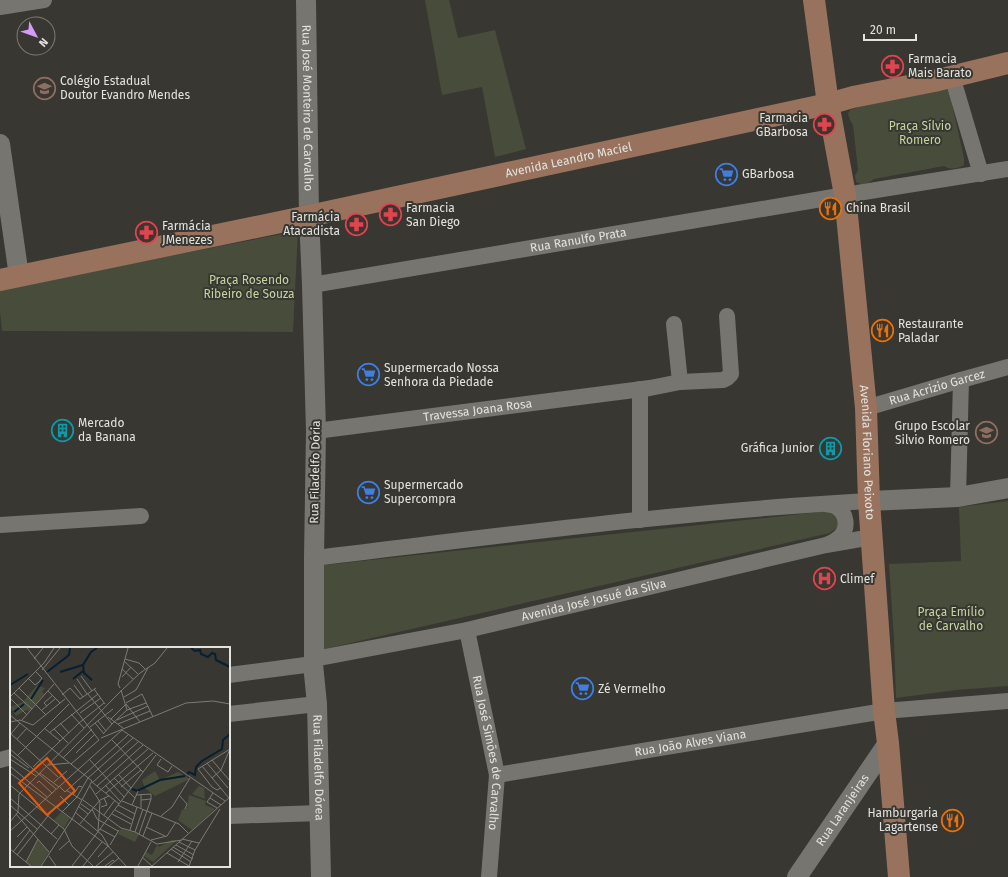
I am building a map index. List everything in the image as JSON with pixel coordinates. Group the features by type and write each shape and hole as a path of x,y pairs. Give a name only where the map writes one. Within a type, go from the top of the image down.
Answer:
{"main road":[{"path":"814,0 828,104 845,194"},
{"path":"828,104 853,97 1008,63"},
{"name":"Avenida Leandro Maciel","path":"309,216 828,104"},
{"name":"Avenida Floriano Peixoto","path":"845,194 866,408 869,501 884,710 899,877"},
{"path":"10,278 309,216"}],"street":[{"path":"0,7 44,0"},
{"name":"Rua José Monteiro de Carvalho","path":"306,0 309,216"},
{"path":"952,76 982,174"},
{"path":"0,144 10,278"},
{"path":"845,194 1008,170"},
{"name":"Rua Ranulfo Prata","path":"312,285 845,194"},
{"path":"309,216 312,285"},
{"name":"Rua Filadelfo Dória","path":"312,285 316,431 313,661"},
{"name":"Travessa Joana Rosa","path":"316,431 650,388 680,382 723,380 728,378 731,374 727,316"},
{"path":"674,324 680,382"},
{"name":"Rua Acrizio Garcez","path":"866,408 1008,367"},
{"path":"958,497 961,380"},
{"path":"640,389 640,520"},
{"path":"314,558 640,520 820,504 958,497 1008,488"},
{"path":"820,504 836,507 843,514 846,523 843,533 836,540 826,545"},
{"path":"0,526 141,516"},
{"name":"Avenida José Josué da Silva","path":"230,674 313,661 467,630 826,545 872,537"},
{"name":"Rua José Simões de Carvalho","path":"467,630 497,775 489,877"},
{"name":"Rua Filadelfo Dórea","path":"313,661 317,704 321,877"},
{"name":"Rua João Alves Viana","path":"497,775 884,710 1008,701"},
{"path":"230,714 317,704"},
{"name":"Rua Laranjeiras","path":"797,877 888,743"},
{"path":"0,760 10,757"},
{"path":"230,816 320,813"}],"green space":[{"path":"425,0 449,0 458,38 495,30 526,149 495,157 482,87 442,95"},
{"name":"Praça Sílvio Romero","path":"946,89 948,90 951,100 964,158 964,165 954,168 944,166 874,179 865,184 856,182 855,176 858,170 853,125 848,114 850,110"},
{"name":"Praça Rosendo Ribeiro de Souza","path":"298,231 293,332 2,331 0,289"},
{"name":"Praça Emílio de Carvalho","path":"1008,501 1008,686 956,690 896,698 889,564 961,561 959,507"},
{"path":"829,511 839,515 838,527 830,533 320,650 324,565"}],"place":[{"name":"Farmacia Mais Barato","path":"893,66"},
{"name":"Colégio Estadual Doutor Evandro Mendes","path":"44,88"},
{"name":"Farmacia GBarbosa","path":"824,125"},
{"name":"GBarbosa","path":"727,174"},
{"name":"China Brasil","path":"831,208"},
{"name":"Farmacia San Diego","path":"390,215"},
{"name":"Farmácia Atacadista","path":"356,224"},
{"name":"Farmácia JMenezes","path":"146,233"},
{"name":"Restaurante Paladar","path":"882,331"},
{"name":"Supermercado Nossa Senhora da Piedade","path":"369,375"},
{"name":"Mercado da Banana","path":"63,430"},
{"name":"Grupo Escolar Silvio Romero","path":"986,433"},
{"name":"Gráfica Junior","path":"830,448"},
{"name":"Supermercado Supercompra","path":"369,492"},
{"name":"Climef","path":"824,579"},
{"name":"Zé Vermelho","path":"583,689"},
{"name":"Hamburgaria Lagartense","path":"953,820"}]}
